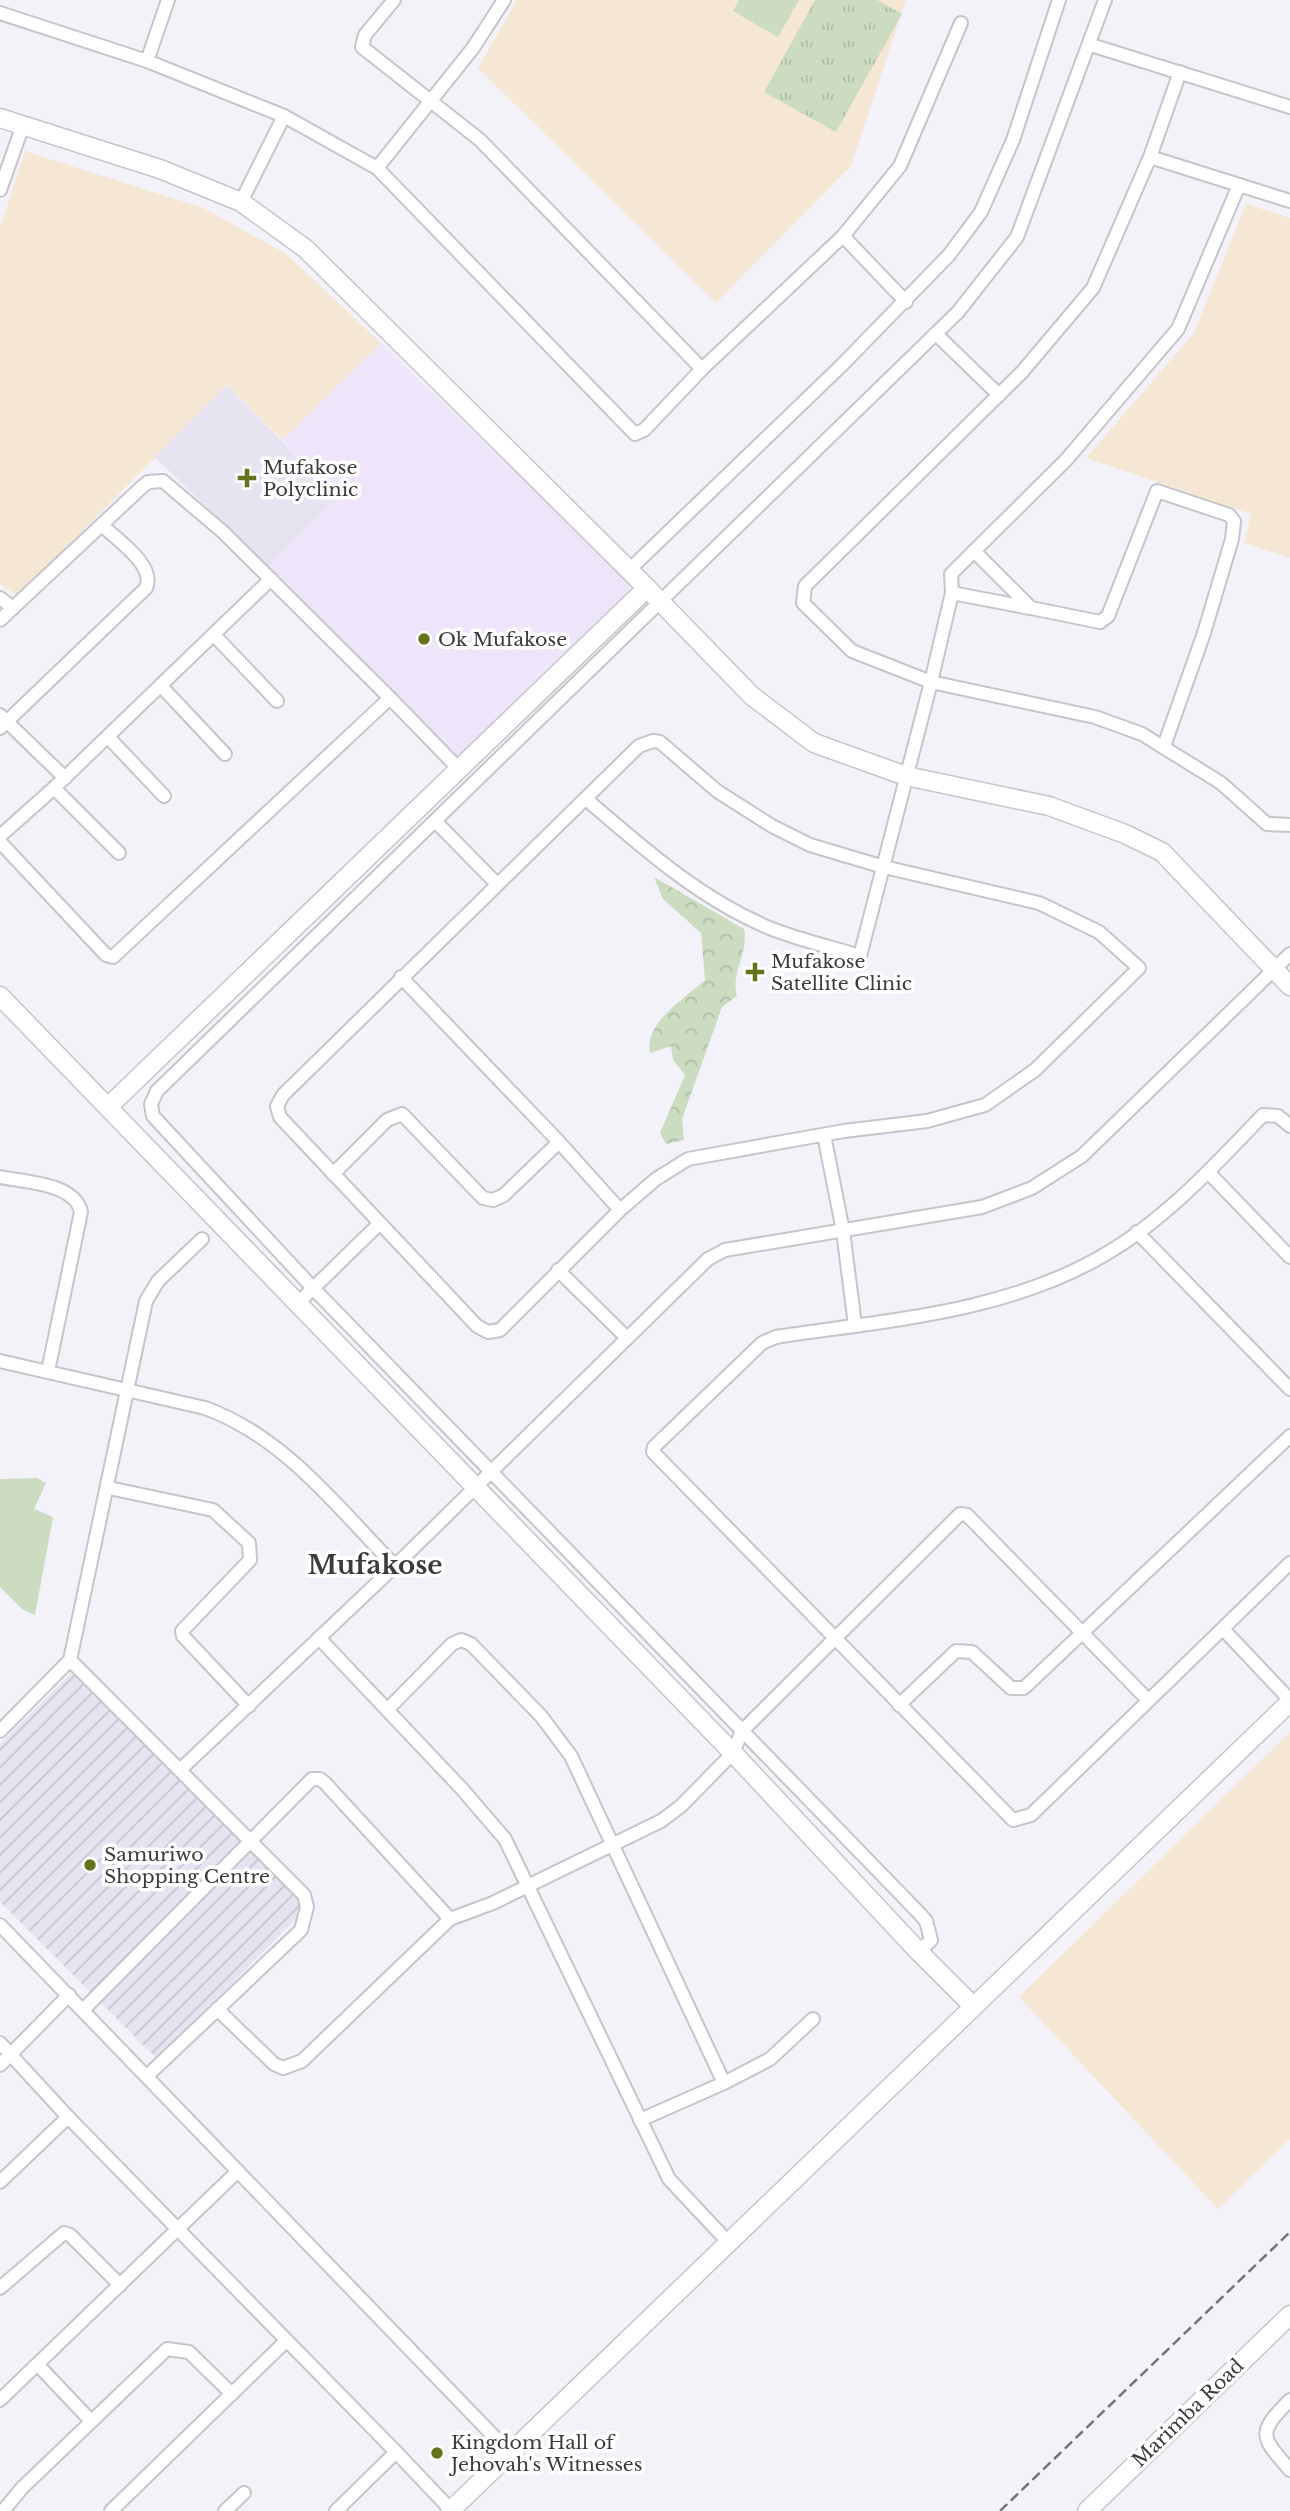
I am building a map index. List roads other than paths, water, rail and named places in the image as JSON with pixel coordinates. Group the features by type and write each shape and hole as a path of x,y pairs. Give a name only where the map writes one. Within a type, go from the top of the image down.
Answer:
{"street":[{"path":"147,61 168,0"},
{"path":"394,0 365,35 362,47 480,140 702,369"},
{"path":"377,168 473,48 504,0"},
{"path":"629,570 906,302 949,255 981,212 1033,87 1059,0"},
{"path":"108,1106 459,769 958,312 1017,237 1105,0"},
{"path":"0,13 147,61 284,116 377,168 630,432 641,433 702,369 843,236 900,166 961,23"},
{"path":"1090,45 1290,107"},
{"path":"1180,72 1150,157 1093,288 1022,372 805,586 803,603 852,651 931,682 1095,717 1164,746 1220,783 1267,824 1290,825"},
{"path":"241,202 284,116"},
{"path":"0,118 160,169 241,202 306,249 752,696 783,722 814,743 906,776 1049,806 1125,834 1162,852 1290,986"},
{"path":"0,190 23,125"},
{"path":"1150,157 1290,201"},
{"path":"586,799 660,863 740,913 772,929 860,956 931,682 952,593 951,574 1066,460 1178,329 1240,185"},
{"path":"843,236 906,302"},
{"path":"936,334 999,395"},
{"path":"0,620 148,482 163,481 223,532 459,769"},
{"path":"952,593 1100,622 1104,620 1157,491 1229,515 1234,521 1232,539 1204,633 1164,746"},
{"path":"65,778 2,722 146,588 148,577 145,567 102,526"},
{"path":"974,551 1031,608"},
{"path":"0,836 161,687 271,579"},
{"path":"653,594 435,821 157,1091 151,1104 153,1116 312,1287 926,1921 931,1940 919,1952"},
{"path":"0,598 13,608"},
{"path":"214,635 277,701"},
{"path":"161,687 225,754"},
{"path":"0,842 106,955 113,957 390,698"},
{"path":"108,737 164,796"},
{"path":"660,743 717,790 772,826 810,845 884,867 1039,903 1058,910 1099,932 1139,968 1035,1070 985,1105 927,1121 824,1135 688,1159 656,1179 620,1210 500,1330 488,1332 477,1326 279,1117 279,1100 401,977 639,746 660,743"},
{"path":"54,788 119,853"},
{"path":"435,821 497,884"},
{"path":"181,1769 717,1254 982,1207 1032,1188 1082,1156 1290,954"},
{"path":"401,977 559,1142 620,1210"},
{"path":"0,996 733,1753 973,2006"},
{"path":"333,1174 396,1115 408,1118 483,1198 493,1200 503,1195 559,1142"},
{"path":"1290,1126 1278,1116 1264,1115 1208,1172 1138,1232 1105,1255 1060,1278 1013,1296 923,1315 776,1338 762,1343 654,1447 653,1452 833,1640 1004,1812 1018,1820 1031,1815 1147,1699 1290,1563"},
{"path":"824,1135 843,1231 855,1325"},
{"path":"1208,1172 1290,1257"},
{"path":"0,1177 66,1192 79,1204 81,1212 48,1371"},
{"path":"297,1304 379,1224"},
{"path":"1138,1232 1290,1389"},
{"path":"0,1731 70,1661 151,1291 202,1239"},
{"path":"558,1270 627,1338"},
{"path":"0,1361 226,1416 287,1454 395,1566"},
{"path":"899,1705 956,1651 972,1652 1011,1688 1024,1688 1290,1436"},
{"path":"109,1488 213,1510 249,1543 252,1552 250,1560 182,1630 183,1636 249,1706"},
{"path":"217,2009 274,2064 283,2068 293,2066 450,1919 530,1885 670,1814 733,1753 742,1731 964,1513 1147,1699"},
{"path":"0,2043 68,2117 450,2510 1290,1701 1223,1629"},
{"path":"319,1638 505,1839 530,1885 640,2120 675,2187 727,2242"},
{"path":"387,1710 452,1644 461,1640 471,1644 541,1716 571,1756 724,2083"},
{"path":"70,1661 181,1769 304,1895 306,1918 301,1930 147,2076"},
{"path":"83,2010 312,1779 320,1779 450,1919"},
{"path":"0,1925 509,2451"},
{"path":"0,2065 69,1995"},
{"path":"640,2120 724,2083 770,2059 813,2019"},
{"path":"0,2182 68,2117"},
{"path":"0,2400 238,2171"},
{"path":"0,2288 64,2233 70,2235 120,2285"},
{"name":"Marimba Road","path":"1087,2511 1290,2315"},
{"path":"111,2511 286,2341"},
{"path":"4,2511 22,2488 160,2353 174,2348 189,2352 232,2394"},
{"path":"37,2365 91,2421"},
{"path":"1290,2400 1268,2422 1264,2433 1269,2447 1290,2470"},
{"path":"336,2511 396,2452"},
{"path":"225,2511 244,2493"}],"railway":[{"path":"1000,2511 1290,2232"}],"place":[{"name":"Mufakose Polyclinic","path":"247,478"},
{"name":"Ok Mufakose","path":"424,639"},
{"name":"Mufakose Satellite Clinic","path":"755,972"},
{"name":"Samuriwo Shopping Centre","path":"90,1865"},
{"name":"Kingdom Hall of Jehovah's Witnesses","path":"437,2453"}],"district":[{"name":"Mufakose","path":"375,1565"}]}
